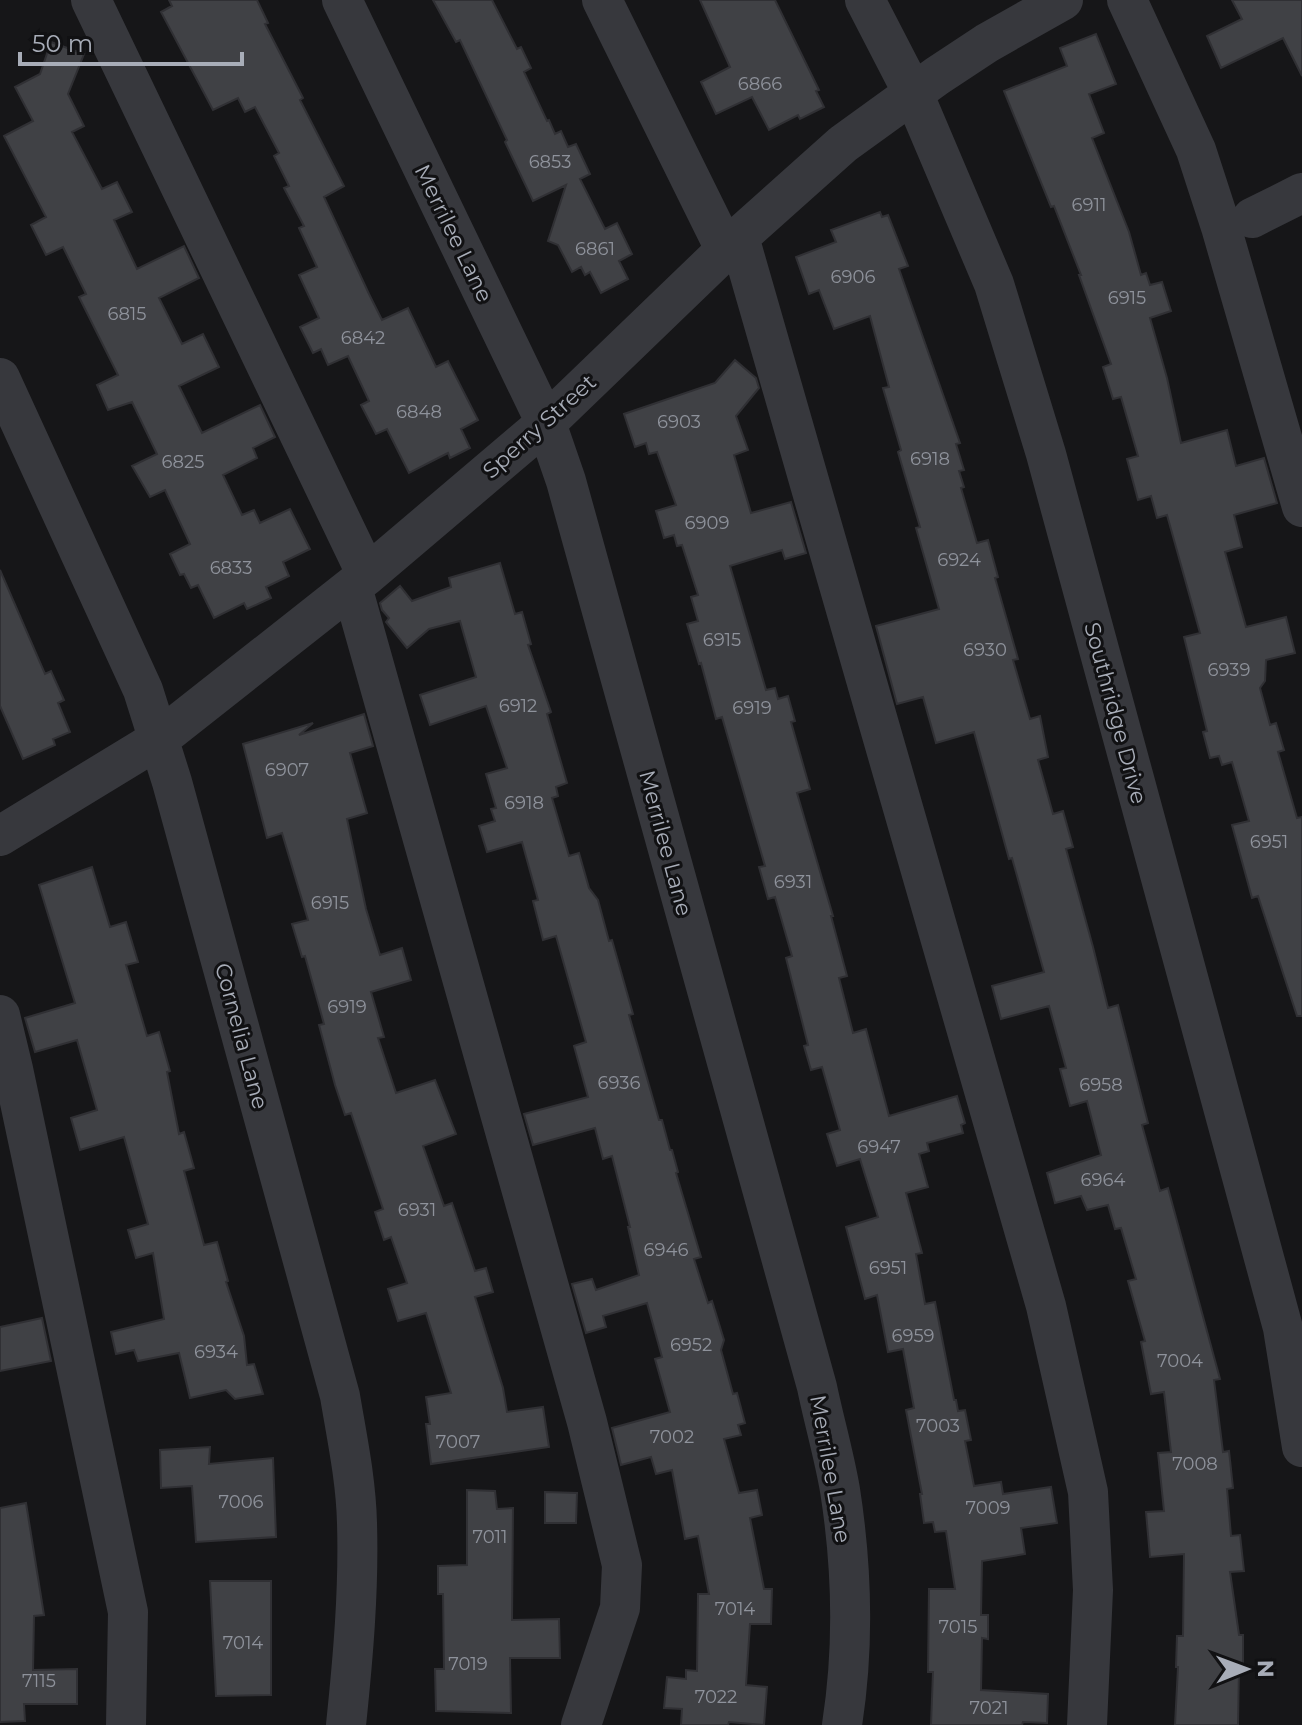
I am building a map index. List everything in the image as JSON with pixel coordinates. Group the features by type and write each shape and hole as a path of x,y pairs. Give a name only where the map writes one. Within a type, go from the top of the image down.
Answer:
{"street":[{"path":"91,0 360,581 583,1406 622,1565 620,1608 581,1725"},
{"name":"Merrilee Lane","path":"342,0 546,423 566,481 820,1401 840,1489 850,1583 848,1683 842,1725"},
{"path":"602,0 732,244 1046,1306 1088,1492 1093,1590 1087,1725"},
{"name":"Southridge Drive","path":"865,0 913,93 994,284 1046,454 1283,1328 1302,1447"},
{"name":"Sperry Street","path":"0,836 159,739 360,581 546,423 732,244 843,144 987,43 1063,0"},
{"path":"1127,0 1196,150 1302,507"},
{"path":"1252,218 1302,193"},
{"name":"Cornelia Lane","path":"0,378 143,690 340,1396 357,1520 357,1591 346,1725"},
{"path":"0,1015 128,1612 126,1725"}],"building":[{"path":"169,0 257,0 268,23 265,24 303,98 300,100 344,186 324,197 369,294 382,320 408,308 436,367 448,361 478,420 461,429 470,448 450,458 448,453 409,473 387,429 376,434 361,405 369,401 348,356 328,365 321,349 313,353 300,327 319,318 299,275 317,267 299,228 304,226 284,188 289,186 274,156 279,153 255,107 245,112 238,98 213,110 161,12 172,6"},
{"path":"433,0 492,0 517,49 521,47 531,68 524,72 547,121 555,134 561,131 568,147 576,144 590,174 580,179 605,229 617,223 632,254 619,261 628,279 601,293 590,272 585,275 581,267 572,272 558,245 548,241 566,185 533,201 460,40 456,42"},
{"path":"700,0 775,0 819,90 816,91 824,107 800,119 798,115 769,130 752,97 716,114 701,82 730,67"},
{"path":"1232,0 1302,0 1302,76 1283,38 1221,68 1207,36 1242,19"},
{"path":"1096,34 1116,84 1089,94 1104,133 1092,138 1129,232 1141,275 1146,273 1150,285 1162,282 1171,311 1150,318 1181,443 1227,430 1236,466 1264,458 1277,503 1234,515 1242,547 1225,552 1246,627 1286,617 1295,653 1266,660 1265,681 1260,688 1270,725 1276,723 1284,750 1278,752 1297,818 1302,817 1302,1016 1297,1016 1258,896 1252,898 1232,825 1249,821 1232,762 1222,765 1219,756 1210,758 1203,732 1207,731 1184,637 1200,633 1167,515 1157,518 1151,496 1138,500 1127,459 1138,456 1121,397 1113,399 1103,367 1111,364 1054,206 1051,207 1004,91 1067,66 1060,48"},
{"path":"51,42 84,54 68,94 84,126 72,132 102,189 117,182 132,212 114,220 137,269 184,246 199,278 159,298 182,344 203,334 219,367 179,386 202,433 260,405 275,437 253,448 257,458 223,475 242,515 254,510 260,523 290,509 310,549 283,562 289,576 266,587 271,598 247,609 244,603 214,618 198,585 191,588 184,574 180,575 170,554 190,544 165,490 150,497 132,466 157,454 132,402 108,410 97,385 118,375 79,297 86,294 63,247 46,255 31,225 46,217 4,136 33,121 15,87 40,74"},
{"path":"880,212 882,217 888,215 908,266 899,269 960,443 956,444 964,470 959,471 964,487 961,488 977,543 988,540 998,577 995,578 1018,659 1013,660 1030,719 1040,716 1048,757 1038,760 1053,814 1063,811 1073,847 1066,849 1108,1008 1118,1005 1148,1123 1142,1125 1160,1191 1168,1188 1220,1379 1214,1380 1223,1452 1229,1451 1233,1488 1227,1489 1231,1536 1240,1535 1244,1571 1230,1572 1239,1635 1243,1635 1238,1725 1175,1725 1177,1636 1183,1636 1184,1554 1150,1557 1146,1512 1164,1511 1158,1453 1171,1452 1164,1392 1151,1394 1141,1342 1145,1341 1128,1281 1136,1279 1121,1228 1115,1229 1108,1205 1087,1210 1081,1196 1055,1203 1047,1173 1101,1155 1087,1101 1070,1106 1060,1069 1066,1068 1049,1006 1001,1019 992,986 1044,972 974,732 936,743 923,697 897,704 876,626 939,609 898,452 901,450 883,388 889,387 870,316 834,329 819,290 809,294 796,257 836,242 831,230"},
{"path":"735,360 756,378 759,388 736,416 748,450 734,455 751,513 791,502 806,553 785,559 782,550 730,566 766,690 775,688 778,699 788,696 795,721 791,722 810,789 797,793 847,976 839,978 853,1033 866,1029 889,1116 957,1096 965,1123 961,1125 963,1133 927,1143 929,1151 919,1154 928,1187 906,1193 922,1253 916,1254 925,1304 935,1302 954,1400 958,1411 965,1410 971,1440 965,1441 974,1486 1001,1482 1003,1494 1051,1487 1057,1523 1021,1528 1025,1554 982,1561 981,1615 988,1615 988,1639 982,1638 981,1690 1048,1694 1047,1723 931,1725 933,1672 928,1672 929,1589 955,1589 946,1531 935,1532 933,1522 924,1523 922,1494 906,1410 914,1408 903,1349 888,1352 877,1295 865,1299 846,1227 878,1217 860,1159 837,1166 827,1134 840,1130 822,1067 811,1070 804,1046 808,1045 786,958 792,956 775,897 768,899 759,867 765,866 722,717 716,719 687,624 698,621 691,597 698,595 682,545 677,546 674,535 664,538 656,511 676,505 657,452 649,454 646,443 635,447 624,414 715,383"},
{"path":"500,563 515,614 522,612 531,644 528,645 551,712 547,714 567,783 556,787 558,796 552,798 569,856 579,853 589,888 598,900 609,941 612,940 633,1014 629,1015 659,1120 662,1120 672,1150 701,1257 694,1259 708,1303 712,1301 724,1340 721,1350 745,1423 738,1425 741,1435 724,1439 739,1493 757,1490 762,1515 750,1518 764,1589 772,1589 771,1624 750,1624 746,1685 767,1687 764,1725 729,1722 728,1725 681,1725 682,1709 664,1708 667,1677 686,1679 686,1670 697,1671 698,1594 709,1594 698,1536 685,1539 672,1470 656,1474 651,1457 621,1465 612,1428 670,1412 655,1359 662,1357 647,1303 603,1316 606,1327 586,1333 572,1284 592,1279 596,1290 639,1275 612,1156 603,1159 595,1128 533,1145 524,1114 588,1097 574,1046 586,1042 556,936 543,940 533,901 538,900 522,842 487,852 479,826 495,821 491,809 496,808 486,774 507,768 486,706 430,725 420,695 476,677 460,621 429,629 407,648 386,622 389,618 380,603 400,586 412,601 451,587 449,578"},
{"path":"0,570 45,674 51,671 64,700 58,703 70,732 53,739 55,745 23,759 0,706"},
{"path":"364,714 373,746 350,753 367,813 347,819 366,909 380,955 402,948 411,980 371,992 384,1037 378,1038 396,1093 435,1080 456,1134 423,1146 444,1206 452,1203 475,1271 486,1268 493,1292 475,1297 503,1388 507,1412 543,1407 549,1447 431,1464 426,1397 451,1393 426,1313 398,1321 388,1289 407,1283 391,1237 384,1240 375,1212 383,1209 351,1113 345,1115 335,1085 319,1025 324,1024 305,956 302,957 292,924 308,920 282,833 267,838 243,744 313,723 299,735"},
{"path":"92,867 110,927 126,922 138,962 126,965 147,1036 159,1032 170,1071 167,1072 179,1134 184,1132 194,1168 184,1171 204,1245 217,1242 244,1336 247,1365 254,1364 263,1394 235,1399 226,1390 190,1398 179,1353 138,1361 134,1350 116,1354 111,1332 164,1319 153,1253 136,1258 128,1230 148,1224 124,1137 80,1150 71,1118 97,1110 77,1040 35,1052 25,1018 75,1003 39,885"},
{"path":"42,1318 51,1361 0,1371 0,1327"},
{"path":"210,1447 209,1464 273,1458 276,1537 196,1542 192,1486 161,1488 160,1450"},
{"path":"467,1490 495,1491 497,1509 513,1508 512,1620 559,1619 560,1658 510,1658 511,1713 436,1711 435,1669 444,1669 443,1594 438,1594 438,1566 467,1565"},
{"path":"545,1492 577,1493 576,1523 545,1523"},
{"path":"26,1503 44,1615 34,1616 33,1670 77,1669 77,1704 24,1704 25,1721 0,1722 0,1508"},
{"path":"210,1581 271,1581 271,1695 216,1696"}]}
